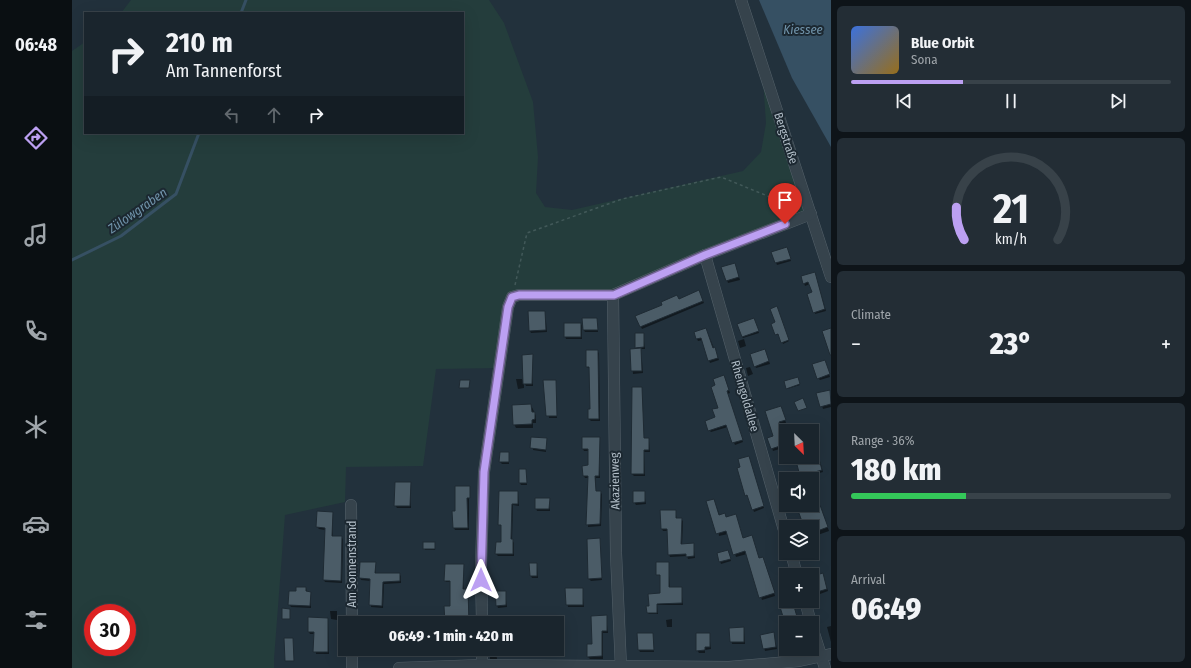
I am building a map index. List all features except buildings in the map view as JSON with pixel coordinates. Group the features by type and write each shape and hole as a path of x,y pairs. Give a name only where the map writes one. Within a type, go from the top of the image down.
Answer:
{"street":[{"name":"Bergstraße","path":"741,0 831,277"},
{"path":"482,616 481,566 484,472 508,307 512,297 519,295 614,295 705,255 811,214"},
{"name":"Rheingoldallee","path":"705,255 781,520"},
{"name":"Akazienweg","path":"614,295 616,553 621,667"},
{"name":"Am Sonnenstrand","path":"352,505 352,616"},
{"path":"819,642 826,656 825,668"},
{"path":"352,656 352,668"},
{"path":"399,668 482,666 729,668 826,656"}],"path":[{"path":"512,297 527,233 622,199 721,176 768,198 811,214"}],"green space":[{"path":"131,0 489,0 504,23 533,102 538,157 536,193 545,207 572,210 743,171 761,152 766,123 762,66 811,214 613,295 512,297 499,368 436,369 423,466 346,467 345,502 285,515 274,668 72,668 72,51 84,43 84,134 464,134 464,12 122,12"}],"water":[{"name":"Kiessee","path":"759,0 831,0 831,147 792,78"}],"waterway":[{"name":"Zülowgraben","path":"241,12 246,0"},
{"name":"Zülowgraben","path":"72,260 121,236 176,194 199,134"}],"route":[{"path":"481,580 484,472 508,307 512,297 519,295 614,295 705,255 785,224"}]}
